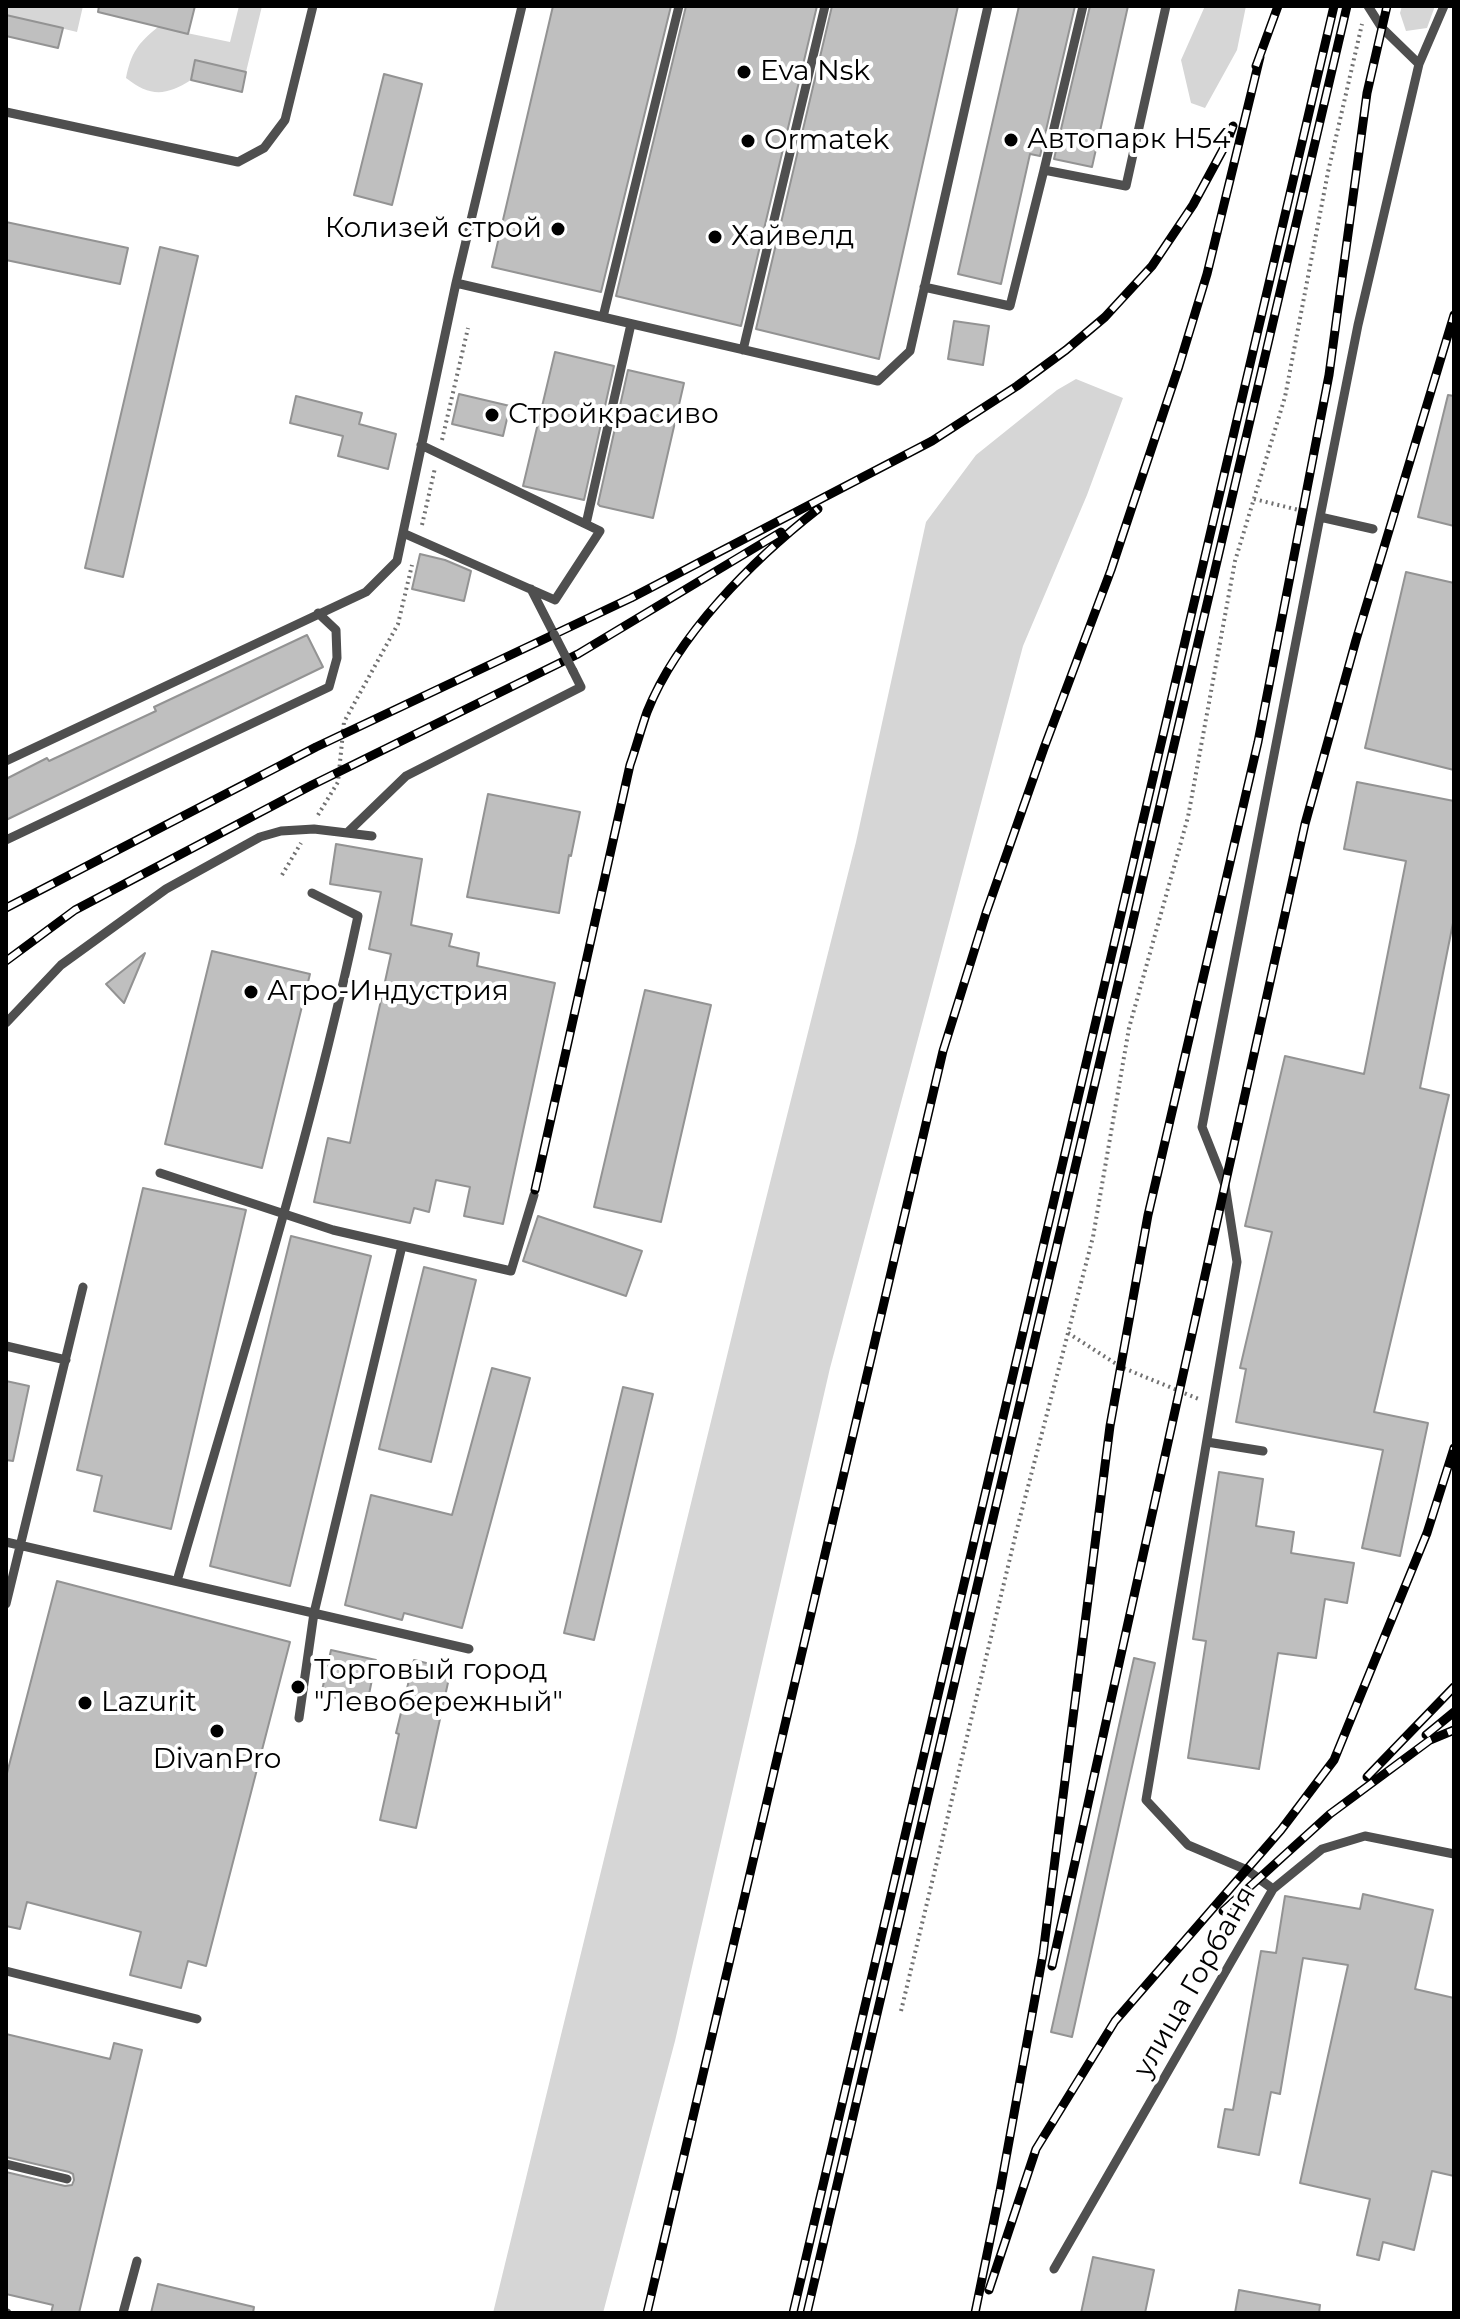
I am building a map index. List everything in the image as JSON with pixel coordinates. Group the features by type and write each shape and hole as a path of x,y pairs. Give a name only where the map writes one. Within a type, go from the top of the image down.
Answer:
{"lane":[{"path":"6,112 238,162 264,148 285,120 313,6"},
{"path":"6,761 366,592 397,561 456,283 522,6"},
{"path":"603,317 679,6"},
{"path":"743,350 825,6"},
{"path":"456,283 878,381 910,351 988,6"},
{"path":"924,287 1010,306 1083,6"},
{"path":"1044,170 1126,186 1166,6"},
{"path":"1368,6 1382,28 1419,64"},
{"path":"1273,1889 1247,1870 1188,1845 1146,1800 1237,1262 1225,1185 1202,1127 1358,325 1419,64 1444,6"},
{"path":"586,524 631,324"},
{"path":"403,533 555,600 600,531 421,445"},
{"path":"1320,517 1373,529"},
{"path":"347,833 406,776 581,687 531,589"},
{"path":"6,840 329,687 337,658 336,630 318,613"},
{"path":"6,1023 61,965 166,889 260,837 281,831 309,829 372,836"},
{"path":"177,1581 284,1214 346,975 358,916 312,893"},
{"path":"160,1173 333,1230 511,1271 534,1195"},
{"path":"299,1718 314,1613 402,1246"},
{"path":"6,1604 83,1287"},
{"path":"6,1346 66,1360"},
{"path":"1207,1442 1263,1451"},
{"path":"6,1542 469,1649"},
{"name":"улица Горбаня","path":"1054,2269 1273,1889 1322,1849 1365,1836 1454,1854"},
{"path":"6,1971 197,2019"},
{"path":"6,2164 67,2179"},
{"path":"123,2313 137,2261"}],"path":[{"path":"901,2011 1017,1529 1093,1237 1129,1028 1188,817 1235,561 1285,397 1328,172 1362,21"},
{"path":"282,875 338,782 344,722 398,624 468,328"},
{"path":"1254,499 1320,517"},
{"path":"1068,1333 1121,1367 1213,1406"}],"shaded area":[{"path":"6,6 83,6 77,32 6,15"},
{"path":"239,6 262,6 246,72 196,61 191,80 174,89 158,92 143,89 126,78 136,49 158,27 230,42"},
{"path":"1205,6 1246,6 1237,50 1205,108 1191,103 1181,60"},
{"path":"1402,6 1435,6 1427,28 1406,31 1400,13"},
{"path":"1076,379 1123,398 1087,495 1023,646 830,1368 675,2041 603,2313 493,2313 856,842 926,522 976,455 1057,390"}],"building":[{"path":"99,6 195,6 188,34 98,12"},
{"path":"553,6 671,6 601,292 492,267"},
{"path":"686,6 817,6 741,326 616,296"},
{"path":"832,6 958,6 879,359 756,329"},
{"name":"Автопарк Н54","path":"1019,6 1075,6 1040,156 1030,154 1001,284 958,274"},
{"path":"1090,6 1128,6 1092,167 1054,159"},
{"path":"6,15 63,28 58,48 6,36"},
{"path":"195,60 246,72 242,92 191,80"},
{"path":"384,74 422,84 392,205 354,195"},
{"path":"6,222 128,248 120,284 6,260"},
{"path":"160,247 198,256 123,577 85,568"},
{"path":"954,321 989,326 983,365 948,359"},
{"path":"555,352 614,366 584,500 523,486"},
{"path":"628,370 684,383 653,518 598,504"},
{"path":"459,394 510,406 503,436 452,424"},
{"path":"1448,395 1454,396 1454,526 1418,517"},
{"path":"296,396 362,413 359,424 396,434 388,469 338,456 343,436 290,423"},
{"path":"420,554 471,571 464,601 412,589"},
{"path":"1406,572 1454,583 1454,770 1365,748"},
{"path":"307,635 323,667 6,820 6,779 156,711 154,707"},
{"path":"1357,782 1454,801 1454,918 1420,1088 1449,1095 1374,1412 1428,1423 1400,1556 1362,1548 1383,1450 1236,1422 1246,1369 1240,1368 1272,1232 1245,1226 1285,1056 1364,1074 1406,861 1344,849"},
{"path":"488,794 580,812 559,913 467,897"},
{"path":"336,844 422,859 411,925 452,934 449,946 479,953 477,966 555,983 503,1224 464,1216 470,1187 436,1180 429,1212 414,1208 410,1223 314,1202 328,1138 350,1143 391,954 369,949 381,892 330,884"},
{"path":"212,951 310,974 262,1168 165,1144"},
{"path":"145,953 124,1003 106,984"},
{"path":"645,990 711,1005 661,1222 594,1207"},
{"path":"143,1188 246,1210 171,1529 94,1511 102,1476 77,1470"},
{"path":"538,1216 642,1251 626,1296 523,1261"},
{"path":"291,1236 371,1256 290,1586 210,1566"},
{"path":"424,1267 476,1280 431,1462 379,1449"},
{"path":"492,1368 530,1378 462,1628 404,1613 402,1620 345,1605 371,1495 452,1515"},
{"path":"6,1381 29,1386 13,1461 6,1460"},
{"path":"623,1387 653,1394 594,1640 564,1633"},
{"path":"1219,1472 1263,1479 1256,1526 1294,1532 1291,1553 1354,1563 1347,1603 1325,1599 1316,1658 1278,1653 1259,1769 1188,1758 1206,1641 1193,1639"},
{"path":"57,1581 290,1642 206,1966 188,1961 181,1988 130,1975 141,1932 27,1902 20,1929 6,1926 6,1777"},
{"path":"331,1650 376,1660 367,1704 321,1695"},
{"path":"1134,1658 1155,1663 1072,2037 1051,2032"},
{"path":"414,1660 451,1669 416,1828 380,1820 399,1734 396,1733"},
{"path":"1363,1894 1433,1910 1415,1989 1454,1998 1454,2176 1432,2171 1414,2250 1383,2242 1379,2260 1357,2255 1370,2199 1300,2183 1348,1965 1303,1958 1280,2094 1271,2092 1259,2155 1218,2147 1225,2109 1233,2110 1261,1951 1276,1953 1285,1896 1360,1909"},
{"path":"6,2034 110,2059 114,2043 142,2050 79,2313 51,2313 53,2305 6,2294 6,2172 65,2186 72,2185 74,2180 69,2172 6,2157"},
{"path":"1093,2257 1154,2270 1145,2313 1081,2313"},
{"path":"158,2284 254,2307 253,2313 151,2313"},
{"path":"1239,2290 1320,2305 1319,2313 1235,2313"}],"railway":[{"path":"1256,66 1278,6"},
{"path":"793,2313 1334,6"},
{"path":"807,2313 1347,6"},
{"path":"975,2313 1043,1954 1110,1426 1148,1215 1258,742 1329,375 1367,93 1387,6"},
{"path":"647,2313 943,1051 986,913 1111,570 1179,366 1207,274 1260,57"},
{"path":"6,908 316,747 631,598 932,441 1017,386 1105,317 1152,266 1193,205 1233,126"},
{"path":"1052,1966 1305,824 1356,640 1454,315"},
{"path":"535,1190 630,765 647,712 678,655 720,600 768,551 818,509"},
{"path":"6,961 75,910 312,785 578,654 781,532"},
{"path":"989,2290 1036,2149 1115,2021 1281,1830 1334,1760 1427,1533 1454,1448"},
{"path":"1367,1777 1454,1687"},
{"path":"1426,1735 1454,1712"},
{"path":"1223,1911 1330,1814 1430,1740 1454,1730"}],"place":[{"name":"Eva Nsk","path":"744,72"},
{"name":"Автопарк Н54","path":"1011,140"},
{"name":"Ormatek","path":"748,141"},
{"name":"Колизей строй","path":"558,229"},
{"name":"Хайвелд","path":"715,237"},
{"name":"Стройкрасиво","path":"492,415"},
{"name":"Агро-Индустрия","path":"251,992"},
{"name":"Торговый город \"Левобережный\"","path":"298,1687"},
{"name":"Lazurit","path":"85,1703"},
{"name":"DivanPro","path":"217,1731"}]}
